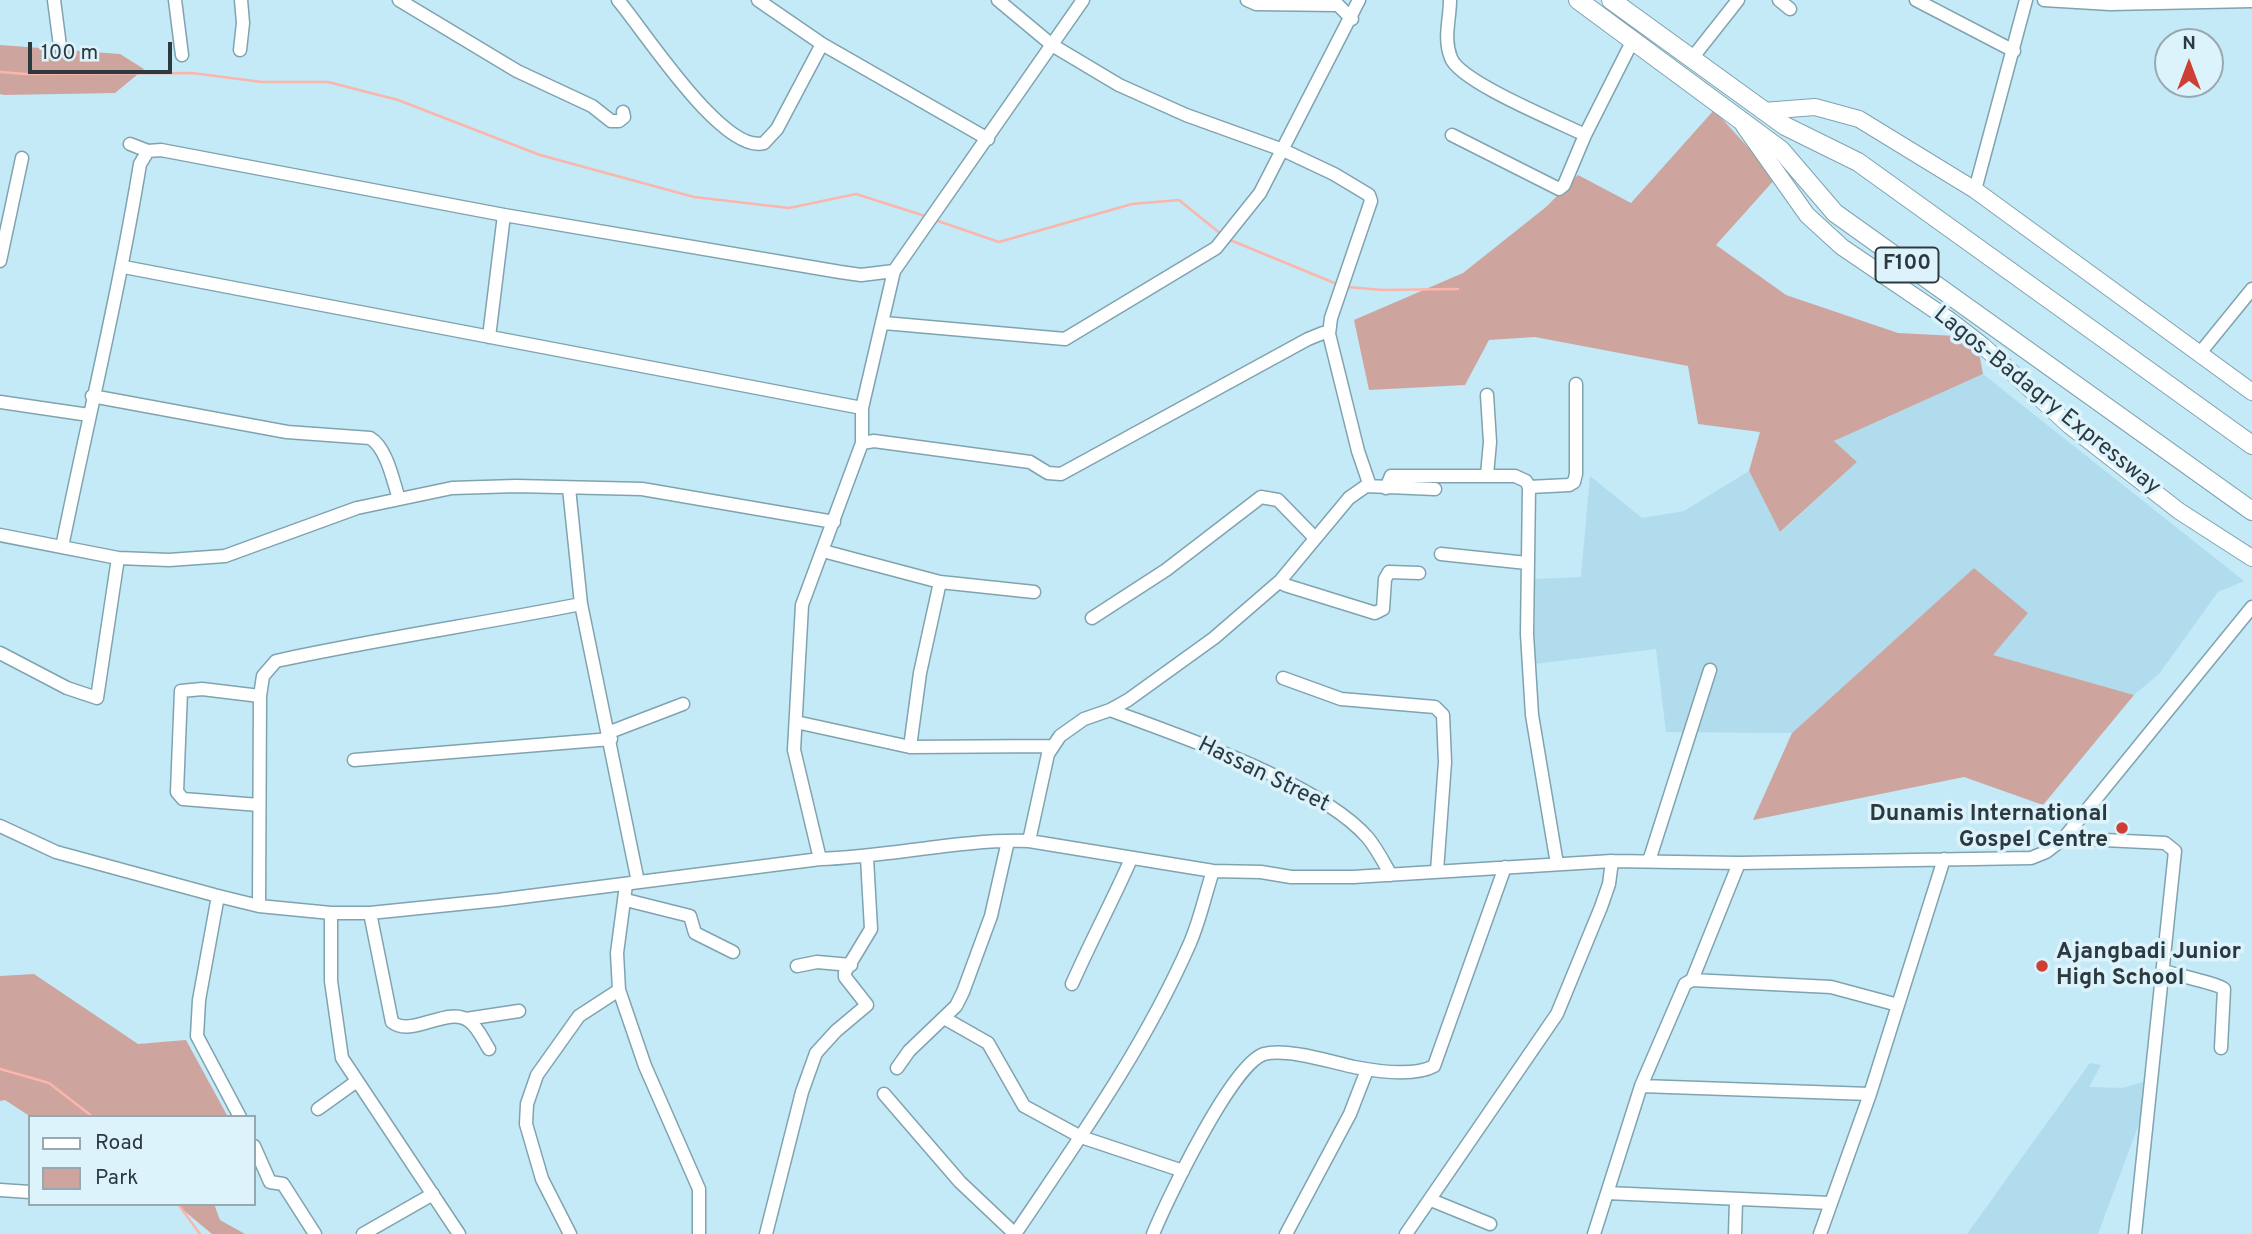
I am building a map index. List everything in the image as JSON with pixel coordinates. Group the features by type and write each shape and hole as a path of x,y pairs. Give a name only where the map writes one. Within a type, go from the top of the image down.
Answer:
{"highway":[{"name":"Lagos-Badagry Expressway","path":"1578,0 1780,150 1835,213 2252,511"},
{"name":"F100","path":"1611,0 1785,126 1858,162 2252,445"}],"main road":[{"path":"1763,111 1815,107 1858,118 1975,190 2252,392"},
{"name":"Lagos-Badagry Expressway","path":"1736,115 1807,215 1842,247 1983,346 2070,426 2179,511 2252,558"}],"street":[{"path":"54,0 60,46"},
{"path":"175,0 182,55"},
{"path":"240,51 243,23 241,0"},
{"path":"399,0 419,4 517,71 592,106 611,121 619,121 624,117 624,112"},
{"path":"618,0 711,118 754,144 764,143 777,129 822,44"},
{"path":"758,0 822,44 988,139"},
{"path":"998,0 1052,45 1119,85 1186,115 1283,150 1334,174 1369,195 1371,201 1329,334 1358,451 1370,486"},
{"path":"820,859 794,750 802,605 862,443 862,408 894,271 1083,0"},
{"path":"1247,0 1256,4 1338,5 1352,19"},
{"path":"884,323 1065,339 1103,319 1225,239 1260,193 1352,19 1359,0"},
{"path":"1450,0 1450,14 1445,32 1450,57 1455,64 1485,87 1585,135"},
{"path":"1693,57 1738,0"},
{"path":"1779,0 1790,9"},
{"path":"1916,0 2014,51"},
{"path":"1975,190 2026,0 2110,4 2252,1"},
{"path":"1452,135 1559,189 1564,185 1585,135 1633,40"},
{"path":"130,144 148,151 161,150 504,215 861,275 894,271"},
{"path":"62,547 92,396 124,267 140,164 148,151"},
{"path":"0,261 22,158"},
{"path":"489,337 504,215"},
{"path":"124,267 862,408"},
{"path":"2200,353 2252,289"},
{"path":"862,443 874,441 1030,463 1048,473 1061,474 1308,339 1324,332 1329,334"},
{"path":"1529,487 1569,485 1574,482 1576,384"},
{"path":"1487,395 1490,442 1487,475"},
{"path":"92,396 287,432 370,438 377,442 383,453 399,499"},
{"path":"0,402 89,415"},
{"path":"1387,488 1391,476 1487,475 1522,478 1529,487 1527,562 1532,715 1557,864"},
{"path":"1029,841 1051,746 1075,723 1110,710 1214,638 1280,580 1349,498 1370,486 1435,489"},
{"path":"0,535 118,558 169,561 225,556 357,508 452,488 642,489 834,522"},
{"path":"569,488 582,604 610,736 632,883 626,900 617,953 619,990 645,1066 699,1189 699,1234"},
{"path":"1092,618 1166,570 1261,498 1278,500 1315,538"},
{"path":"823,551 940,582 1034,592"},
{"path":"1441,554 1527,562"},
{"path":"0,653 67,688 97,698 118,558"},
{"path":"1280,580 1285,585 1376,613 1383,609 1385,579 1390,572 1419,573"},
{"path":"910,747 920,673 940,582"},
{"path":"259,906 260,696 263,677 275,661 394,636 467,627 582,604"},
{"path":"0,826 56,852 218,896 259,906 331,913 370,913 820,859 867,858 955,842 1029,841 1213,871 1321,877 1612,861 1739,863 2031,858 2046,852 2064,838 2252,607"},
{"path":"1649,861 1710,670"},
{"path":"1283,678 1342,699 1424,705 1435,707 1443,715 1445,762 1437,871"},
{"path":"259,805 183,799 177,792 181,691 202,689 260,696"},
{"path":"354,760 610,736 683,704"},
{"name":"Hassan Street","path":"1110,710 1201,744 1317,799 1368,838 1391,874"},
{"path":"796,722 910,747 1051,746"},
{"path":"2064,838 2071,841 2165,842 2173,848 2176,855 2155,1032 2136,1234"},
{"path":"897,1068 909,1051 944,1018 963,992 991,916 1008,841"},
{"path":"766,1234 802,1092 816,1053 867,1005 845,977 845,972 871,929 867,858"},
{"path":"1072,984 1095,929 1111,904 1130,859"},
{"path":"1820,1234 1870,1094 1944,859"},
{"path":"1406,1234 1557,1014 1601,907 1609,884 1612,861"},
{"path":"1692,980 1739,863"},
{"path":"1153,1234 1202,1134 1256,1058 1280,1054 1367,1070 1417,1070 1434,1066 1505,867"},
{"path":"884,1094 960,1182 1015,1234 1114,1088 1156,1014 1192,940 1213,871"},
{"path":"218,896 199,1000 197,1036 239,1115"},
{"path":"626,900 690,916 695,933 733,952"},
{"path":"331,913 331,981 342,1058 459,1234"},
{"path":"370,913 392,1022 401,1026 458,1016 472,1023 489,1049"},
{"path":"797,966 817,962 851,965"},
{"path":"2164,971 2197,982 2222,985 2225,992 2221,1048"},
{"path":"1594,1234 1641,1086 1685,984 1692,980 1831,987 1898,1005"},
{"path":"570,1234 542,1179 526,1124 527,1104 537,1075 579,1016 619,990"},
{"path":"466,1019 519,1011"},
{"path":"944,1018 988,1043 998,1056 1017,1098 1024,1106 1080,1137 1183,1171"},
{"path":"1286,1234 1350,1114 1367,1070"},
{"path":"318,1109 357,1081"},
{"path":"1641,1086 1870,1094"},
{"path":"256,1150 270,1182 283,1184 315,1234"},
{"path":"0,1190 28,1192"},
{"path":"1607,1193 1736,1201 1830,1203"},
{"path":"363,1234 433,1195"},
{"path":"1431,1200 1490,1224"},
{"path":"1735,1234 1736,1201"}],"shaded area":[{"path":"1983,374 2244,581 2218,592 2159,674 2134,695 1992,655 1974,568 1792,733 1666,732 1656,649 1534,664 1535,579 1581,577 1590,476 1642,518 1684,511 1749,471 1781,532 1857,462 1834,441"},
{"path":"2090,1063 2101,1065 2089,1087 2123,1088 2156,1078 2098,1234 1967,1234"}],"green space":[{"path":"0,45 120,54 144,69 115,93 4,95 0,94"},
{"path":"1714,110 1776,178 1716,245 1786,295 1898,333 1976,337 1983,374 1834,441 1857,462 1780,532 1749,471 1760,432 1698,424 1688,366 1535,337 1489,340 1465,385 1369,390 1354,320 1463,273 1546,207 1578,175 1631,203"},
{"path":"1974,568 2028,613 1993,655 2134,695 2043,805 1964,777 1753,820 1792,733"},
{"path":"34,974 138,1044 186,1040 227,1115 28,1115 5,1100 0,1101 0,976"},
{"path":"178,1206 215,1206 220,1220 245,1234 212,1234"}],"waterway":[{"path":"0,72 192,73 262,82 328,82 398,100 540,155 694,197 789,208 856,194 925,216"},
{"path":"935,220 999,242 1132,204 1179,200 1221,234"},
{"path":"1230,240 1337,284"},
{"path":"1347,287 1383,290 1458,289"},
{"path":"0,1069 49,1083 90,1115"},
{"path":"179,1206 200,1234"}],"place":[{"name":"Dunamis International Gospel Centre","path":"2122,828"},
{"name":"Ajangbadi Junior High School","path":"2042,966"}]}
